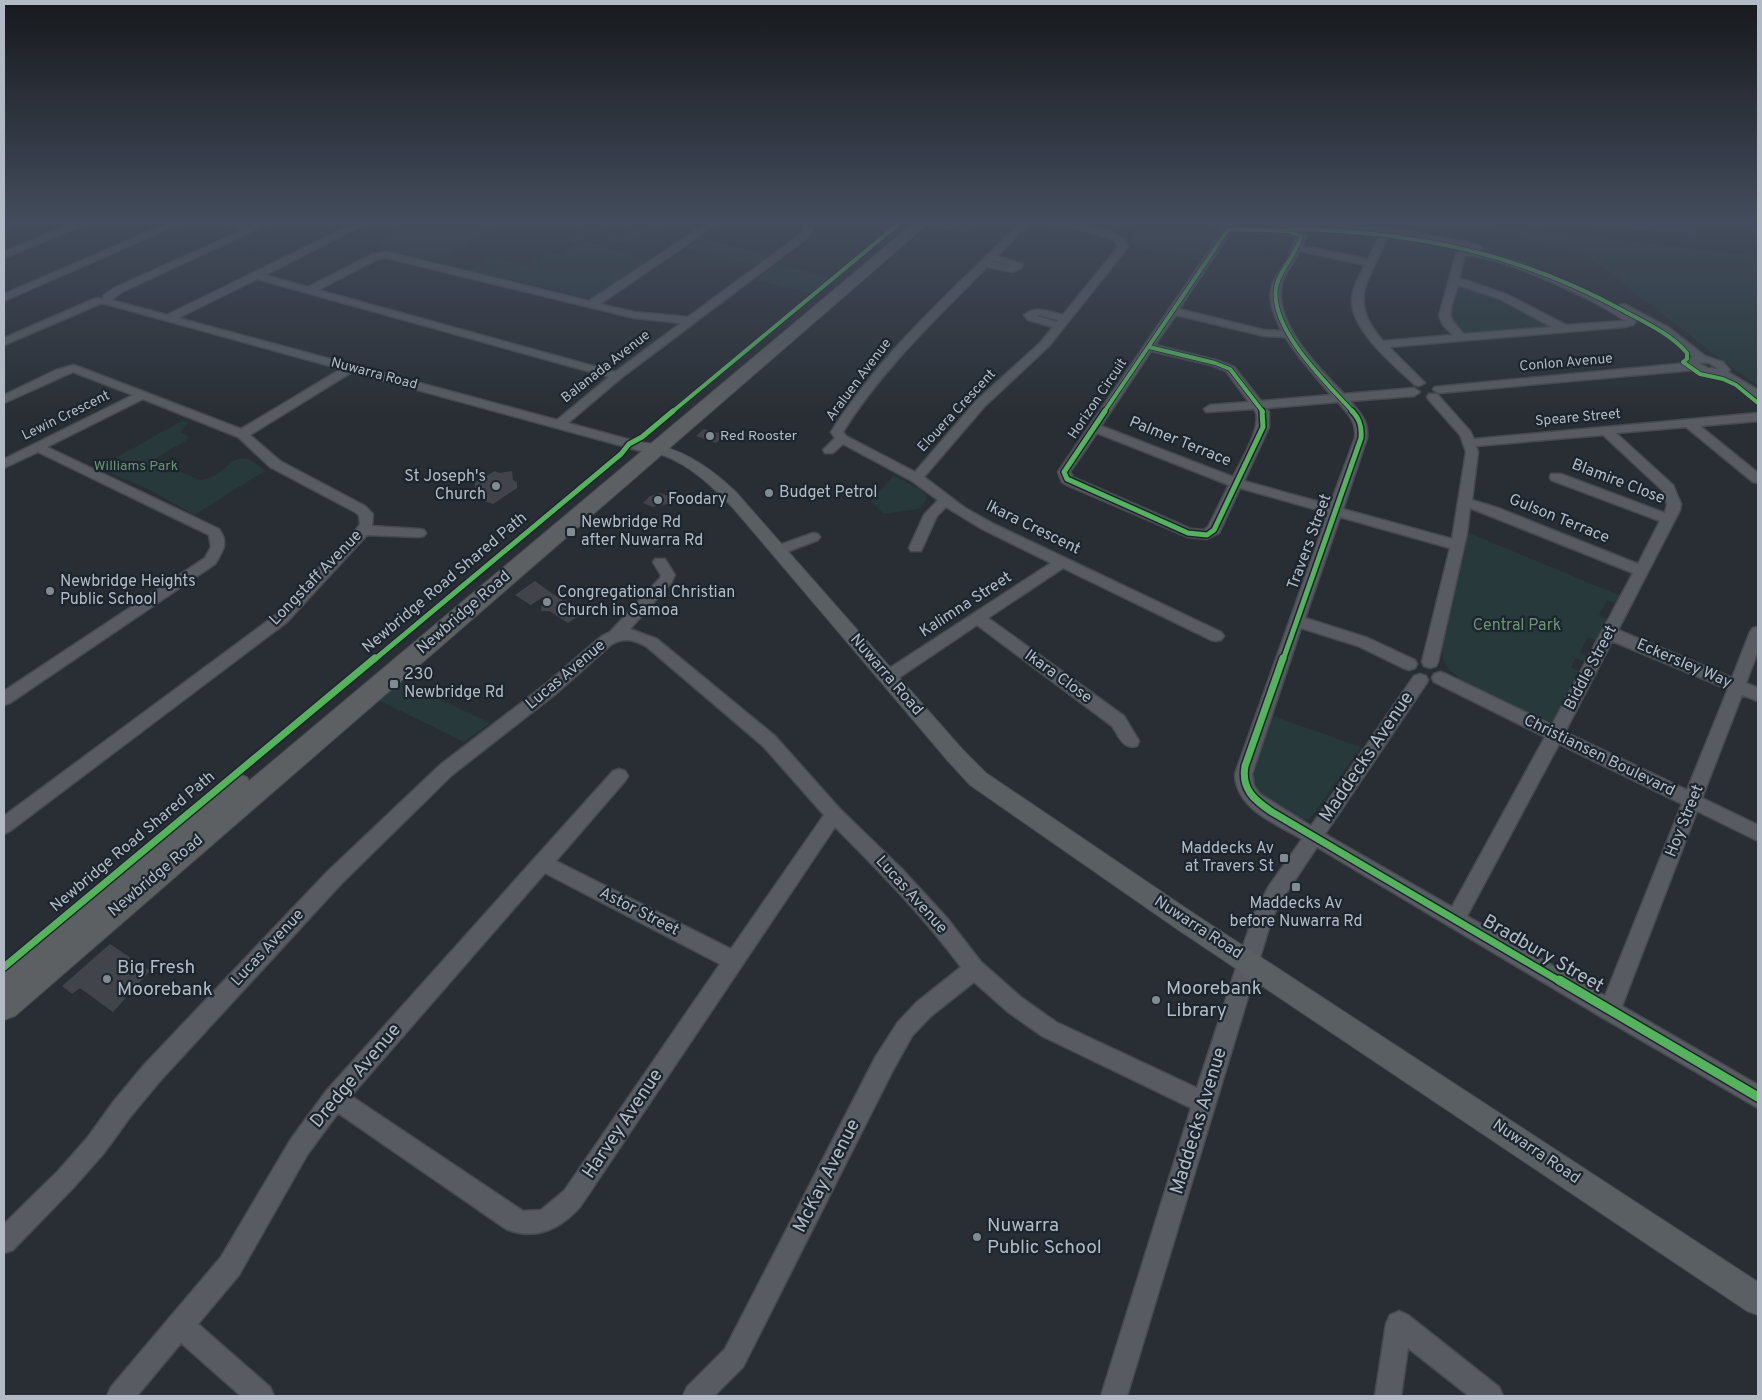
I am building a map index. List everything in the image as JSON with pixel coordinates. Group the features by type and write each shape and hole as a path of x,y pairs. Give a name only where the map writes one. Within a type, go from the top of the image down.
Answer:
{"highway":[{"name":"Newbridge Road","path":"4,1006 834,286"},
{"name":"Newbridge Road","path":"4,981 845,286"}],"main road":[{"name":"Nuwarra Road","path":"649,449 697,466 720,485 740,505 955,755 990,789 1185,921 1758,1300"}],"street":[{"path":"4,298 31,286"},
{"path":"4,342 104,300 126,286"},
{"path":"168,319 235,286"},
{"path":"296,286 616,376"},
{"path":"310,290 317,286"},
{"path":"518,286 634,315 667,317 690,321"},
{"path":"592,304 619,286"},
{"name":"Balanada Avenue","path":"559,425 616,376 736,286"},
{"name":"Araluen Avenue","path":"829,450 842,438 837,434 838,429 886,366 919,328 961,286"},
{"name":"Elouera Crescent","path":"917,478 980,404 1036,354 1092,286"},
{"name":"Horizon Circuit","path":"1190,286 1064,474 1067,479 1188,533 1203,536 1212,532 1236,483"},
{"name":"Travers Street","path":"1277,286 1275,294 1278,315 1288,334 1361,422 1362,433 1242,775 1246,792 1253,799 1313,836"},
{"path":"1361,286 1358,294 1358,309 1365,325 1425,397 1436,393 1470,443 1472,461 1456,545 1430,662"},
{"path":"1452,286 1444,316 1447,323 1462,338"},
{"path":"1474,286 1504,296 1565,329"},
{"path":"1567,286 1633,315"},
{"path":"1583,286 1685,342 1699,362"},
{"name":"Nuwarra Road","path":"104,300 649,449"},
{"path":"1173,311 1264,333 1288,334"},
{"path":"1382,344 1627,324 1631,322 1633,315"},
{"path":"1149,347 1226,367 1236,375 1258,405 1262,412 1264,423 1236,483"},
{"name":"Conlon Avenue","path":"1436,393 1699,362 1708,372 1720,372"},
{"name":"Longstaff Avenue","path":"4,399 60,372 74,368 242,434 275,464 360,509 366,514 367,524 282,618 4,826"},
{"path":"242,434 351,368"},
{"path":"1720,372 1758,395"},
{"path":"1210,409 1340,398 1416,387"},
{"name":"Lewin Crescent","path":"4,464 142,394"},
{"path":"1690,423 1758,417"},
{"path":"1690,423 1758,479"},
{"name":"Speare Street","path":"1470,443 1690,423"},
{"name":"Palmer Terrace","path":"1094,428 1236,483 1456,545"},
{"name":"Biddle Street","path":"1455,920 1610,633 1674,504 1668,488 1606,431"},
{"name":"Ikara Crescent","path":"842,438 917,478 974,519 1216,636"},
{"path":"4,699 210,561 219,542 218,536 214,532 37,447"},
{"name":"Blamire Close","path":"1556,477 1668,519"},
{"path":"916,548 924,536 931,511 947,500"},
{"name":"Gulson Terrace","path":"1464,502 1493,511 1640,570"},
{"path":"363,530 419,533"},
{"path":"779,550 813,537"},
{"path":"616,635 666,580 668,575 660,562"},
{"name":"Kalimna Street","path":"888,677 1062,562"},
{"name":"Ikara Close","path":"978,618 1118,721 1131,741"},
{"path":"1296,621 1363,642 1410,664 1420,660 1430,662 1440,671 1440,678 1431,682 1420,680 1409,670 1410,664"},
{"name":"Hoy Street","path":"1610,1011 1758,632"},
{"name":"Eckersley Way","path":"1610,633 1758,695"},
{"name":"Lucas Avenue","path":"4,1241 66,1179 96,1145 122,1109 152,1073 334,878 446,770 552,688 607,640 616,635 631,634 642,637 652,643 769,741 834,814 934,917 974,969 1015,1005 1048,1029 1204,1104"},
{"name":"Christiansen Boulevard","path":"1440,678 1758,833"},
{"name":"Maddecks Avenue","path":"1115,1396 1248,961 1269,903 1420,680"},
{"name":"Dredge Avenue","path":"120,1396 181,1326 240,1252 302,1143 335,1098 619,776"},
{"name":"Harvey Avenue","path":"335,1098 514,1221 524,1224 536,1224 557,1215 572,1199 834,814"},
{"name":"Bradbury Street","path":"1313,836 1758,1098"},
{"name":"Astor Street","path":"543,863 734,961"},
{"name":"McKay Avenue","path":"696,1396 734,1358 880,1072 905,1030 924,1009 974,969"},
{"path":"1388,1396 1399,1324 1490,1396"},
{"path":"181,1326 261,1396"}],"green space":[{"path":"539,286 610,286 594,297 589,298"},
{"path":"781,286 822,286 812,294"},
{"path":"1456,286 1467,286 1484,291 1553,326 1469,335 1460,332 1455,328 1450,315"},
{"path":"1627,286 1758,286 1758,386"},
{"name":"Williams Park","path":"183,420 187,421 187,424 180,432 190,438 153,460 200,480 218,473 238,459 246,458 265,471 194,515 148,489 98,468"},
{"path":"894,475 926,495 926,500 919,509 884,514 871,501"},
{"name":"Central Park","path":"1467,532 1621,596 1617,604 1607,600 1599,615 1608,619 1597,641 1588,637 1580,652 1589,657 1586,662 1576,658 1571,667 1581,672 1557,719 1550,722 1540,720 1470,686 1457,677 1443,658 1443,646"},
{"path":"401,681 490,723 464,742 378,700"},
{"path":"1270,715 1361,747 1310,819 1301,820 1284,814 1269,802 1250,782 1252,770"}],"building":[{"name":"Red Rooster","path":"704,429 725,435 716,443 696,436"},
{"name":"St Joseph's Church","path":"495,471 499,473 512,471 513,480 517,482 517,488 493,504 475,498 475,482"},
{"name":"Foodary","path":"660,493 673,498 667,504 653,507 643,503 650,496"},
{"name":"Congregational Christian Church in Samoa","path":"535,581 583,613 568,623 549,611 541,611 543,597 531,605 515,595"},
{"name":"Big Fresh Moorebank","path":"110,944 150,971 113,1012 80,988 72,994 62,986"}],"cycle path":[{"name":"Newbridge Road Shared Path","path":"4,967 621,454 629,444 642,437 823,286"},
{"path":"1149,347 1215,363 1230,369 1263,412 1263,427 1214,530 1207,535 1188,533 1072,482 1067,479 1064,472 1190,286"},
{"path":"1276,286 1276,302 1281,319 1291,337 1318,373 1357,416 1362,428 1361,438 1245,766 1244,782 1249,794 1259,804 1272,812 1758,1097"},
{"path":"1574,286 1598,297 1664,334 1687,353 1687,359 1683,362 1700,374 1723,379 1736,385 1758,403"}],"place":[{"name":"Red Rooster","path":"710,436"},
{"name":"St Joseph's Church","path":"496,486"},
{"name":"Budget Petrol","path":"769,493"},
{"name":"Foodary","path":"658,500"},
{"name":"Newbridge Rd after Nuwarra Rd","path":"571,532"},
{"name":"Newbridge Heights Public School","path":"50,591"},
{"name":"Congregational Christian Church in Samoa","path":"547,602"},
{"name":"230 Newbridge Rd","path":"394,684"},
{"name":"Maddecks Av at Travers St","path":"1284,858"},
{"name":"Maddecks Av before Nuwarra Rd","path":"1296,887"},
{"name":"Big Fresh Moorebank","path":"107,979"},
{"name":"Moorebank Library","path":"1156,1000"},
{"name":"Nuwarra Public School","path":"977,1237"}]}
